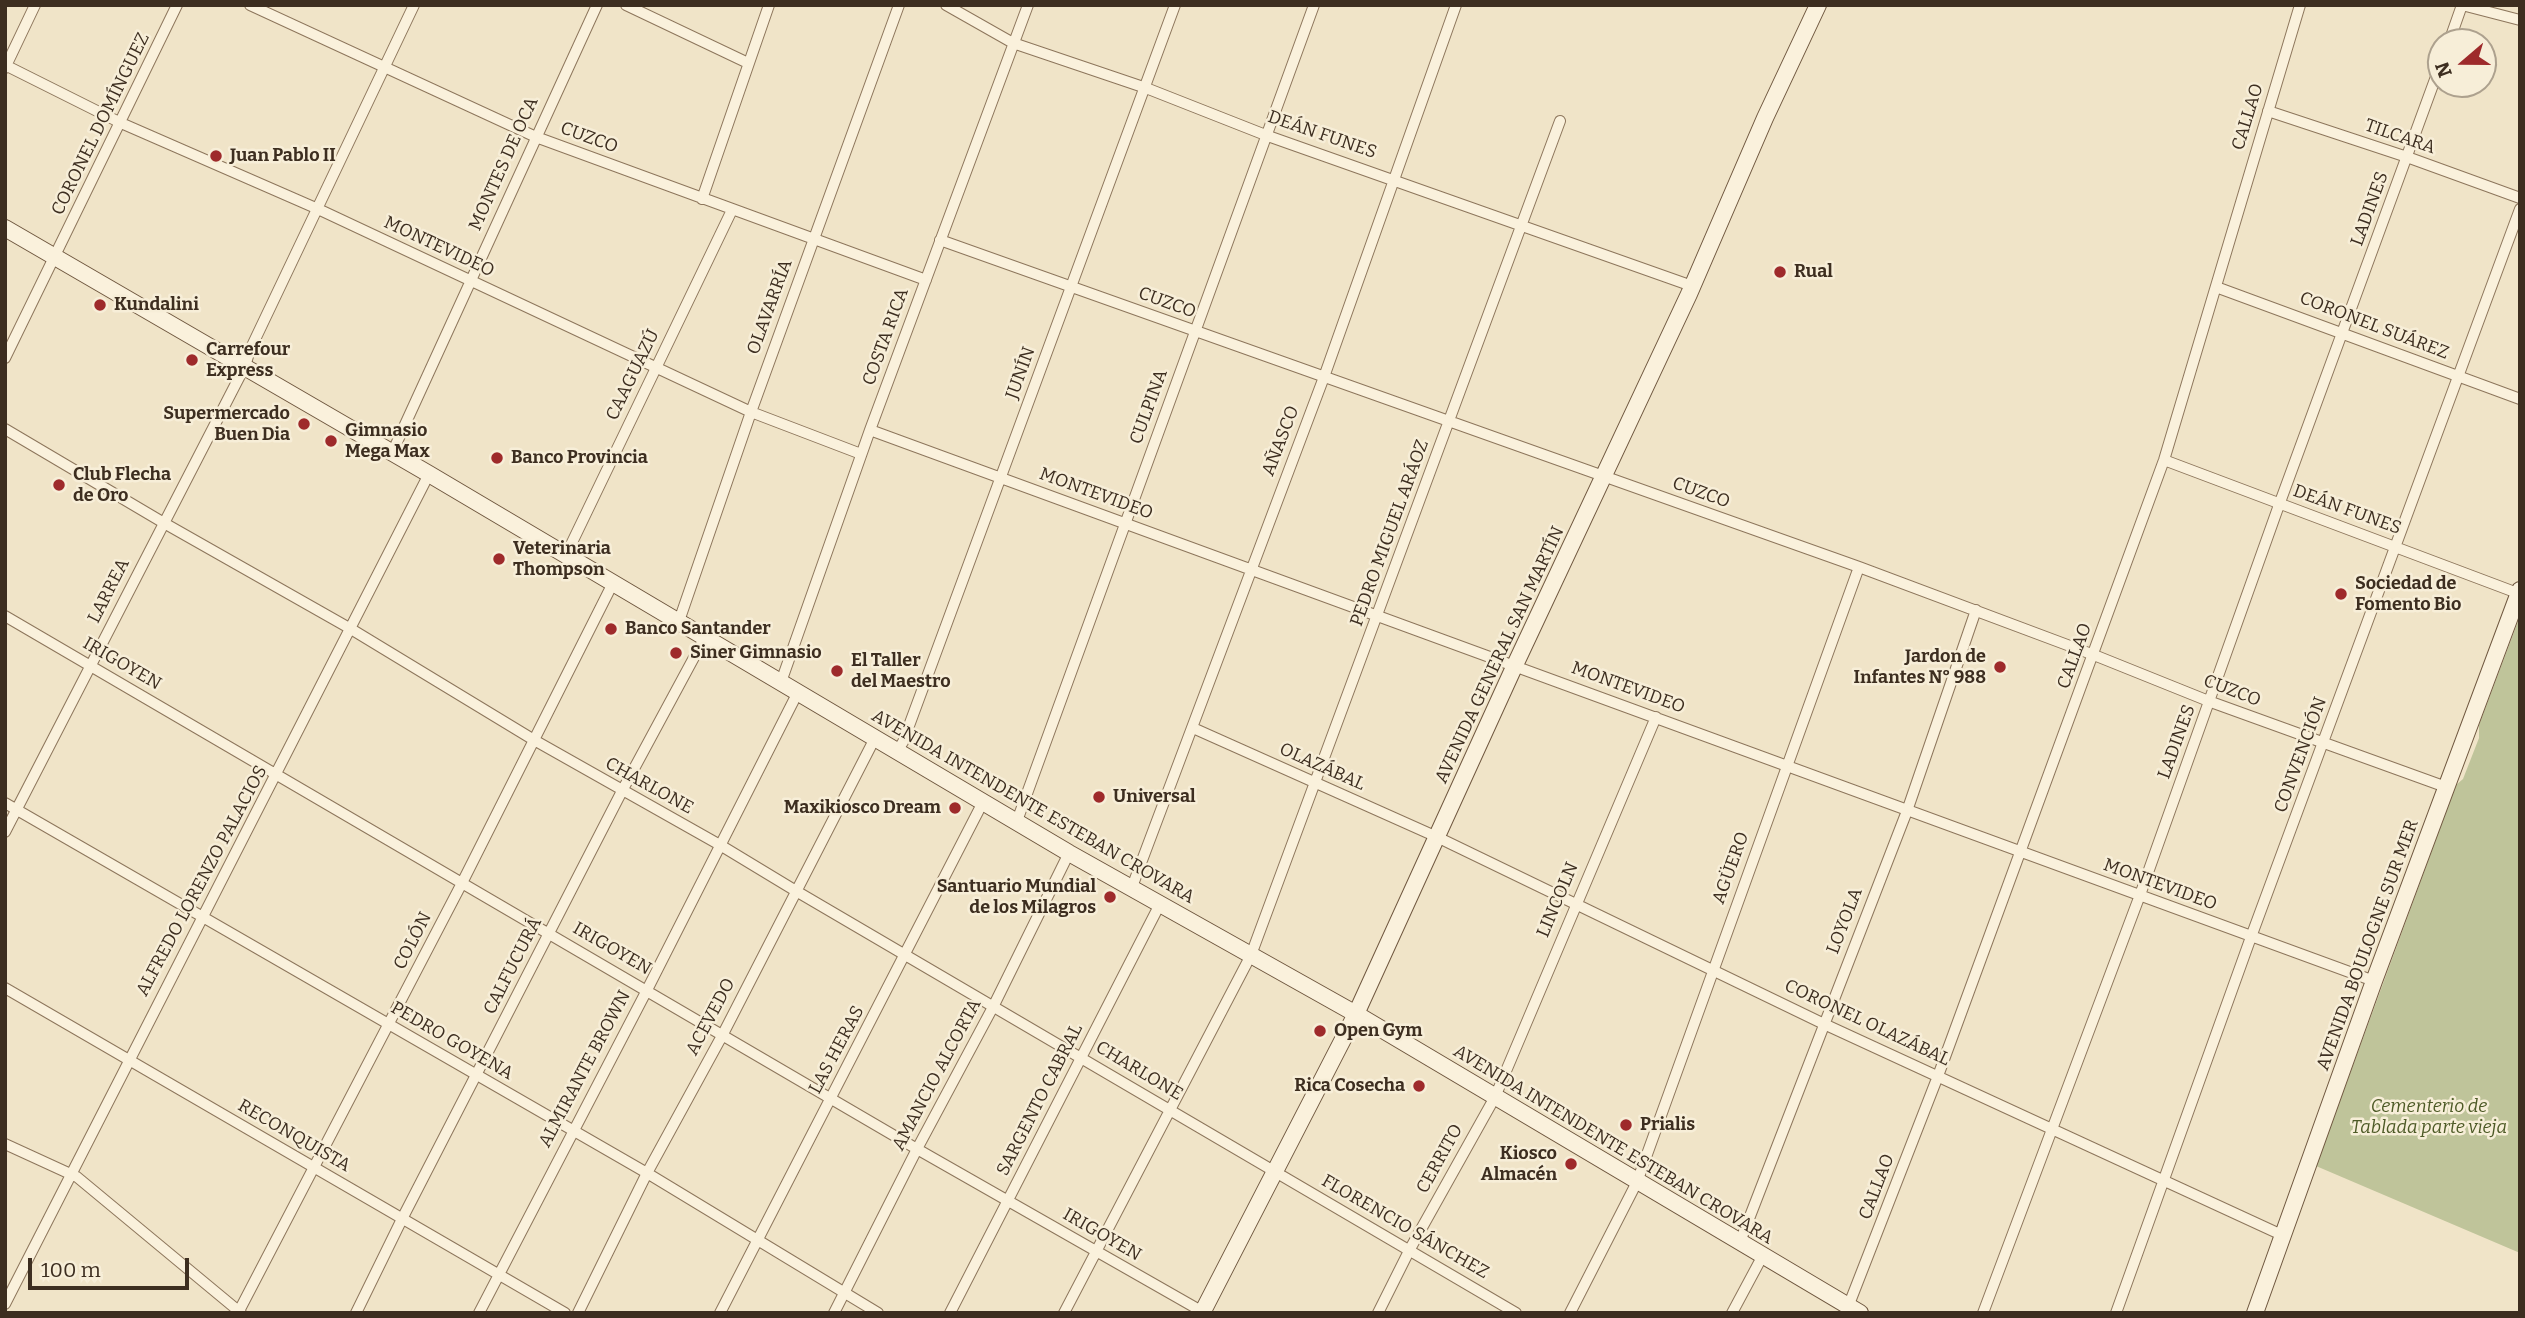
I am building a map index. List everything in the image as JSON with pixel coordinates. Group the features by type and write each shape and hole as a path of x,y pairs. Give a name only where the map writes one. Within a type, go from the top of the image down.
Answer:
{"main road":[{"name":"AVENIDA GENERAL SAN MARTÍN","path":"1203,1312 1356,1014 1692,286 1765,117 1818,5"},
{"name":"AVENIDA INTENDENTE ESTEBAN CROVARA","path":"5,228 429,474 1069,853 1356,1014 1854,1310"},
{"name":"AVENIDA BOULOGNE SUR MER","path":"2255,1313 2374,981 2519,593"}],"street":[{"path":"6,66 35,5"},
{"name":"CORONEL DOMÍNGUEZ","path":"5,358 177,5"},
{"name":"CUZCO","path":"250,5 536,137 926,279"},
{"name":"LARREA","path":"5,832 245,366 250,350 414,5"},
{"name":"MONTES DE OCA","path":"392,453 597,5"},
{"path":"626,5 748,63"},
{"path":"702,199 769,5"},
{"name":"OLAVARRÍA","path":"679,621 751,412 899,5"},
{"name":"DEÁN FUNES","path":"946,5 1013,43 1146,88 1268,136 1692,286"},
{"name":"COSTA RICA","path":"781,682 861,454 1028,5"},
{"name":"JUNÍN","path":"897,751 904,741 1175,5"},
{"name":"CULPINA","path":"1017,821 1314,5"},
{"name":"AÑASCO","path":"1132,887 1324,377 1456,5"},
{"name":"CALLAO","path":"1854,1310 2164,460 2300,5"},
{"path":"2454,28 2462,5 2520,20"},
{"name":"MONTEVIDEO","path":"6,66 121,123 318,209 655,369 751,412 861,454"},
{"name":"LADINES","path":"1983,1313 2211,702 2279,505 2428,98"},
{"name":"TILCARA","path":"2268,111 2520,198"},
{"name":"PEDRO MIGUEL ARÁOZ","path":"1064,1313 1251,955 1379,616 1560,121"},
{"name":"CONVENCIÓN","path":"2116,1313 2251,937 2520,209"},
{"name":"CAAGUAZÚ","path":"566,555 732,210"},
{"name":"CUZCO","path":"940,240 1976,610 2211,702 2446,787"},
{"name":"CORONEL SUÁREZ","path":"2216,287 2520,399"},
{"name":"CHARLONE","path":"5,429 1276,1172"},
{"name":"MONTEVIDEO","path":"870,430 2374,981"},
{"name":"DEÁN FUNES","path":"2164,460 2519,593"},
{"name":"ALFREDO LORENZO PALACIOS","path":"5,1304 429,474"},
{"name":"AGÜERO","path":"1570,1313 1637,1182 1712,968 1859,568"},
{"name":"COLÓN","path":"240,1312 462,883 613,583"},
{"name":"LOYOLA","path":"1740,1242 1907,811 1976,610"},
{"name":"IRIGOYEN","path":"5,615 917,1149 1203,1312"},
{"name":"CALFUCURÁ","path":"356,1313 622,791 705,638"},
{"name":"ALMIRANTE BROWN","path":"479,1313 798,692"},
{"name":"LINCOLN","path":"1495,1097 1656,717"},
{"name":"OLAZÁBAL","path":"1192,728 1437,837"},
{"name":"ACEVEDO","path":"578,1313 647,1173 723,1034 875,738"},
{"name":"LAS HERAS","path":"720,1313 983,802"},
{"name":"PEDRO GOYENA","path":"5,803 647,1173 878,1313"},
{"name":"CORONEL OLAZÁBAL","path":"1437,837 1824,1024 2284,1236"},
{"name":"AMANCIO ALCORTA","path":"834,1313 993,1007 1069,853"},
{"name":"SARGENTO CABRAL","path":"950,1313 1160,904"},
{"name":"RECONQUISTA","path":"5,988 565,1313"},
{"name":"CERRITO","path":"1378,1313 1495,1097"},
{"path":"5,1144 72,1173 240,1312"},
{"name":"FLORENCIO SÁNCHEZ","path":"1276,1172 1516,1313"},
{"path":"1731,1313 1762,1257"}],"green space":[{"name":"Cementerio de Tablada parte vieja","path":"2520,616 2520,1253 2316,1166 2456,785 2463,779 2479,738 2479,725"}],"place":[{"name":"Juan Pablo II","path":"216,156"},
{"name":"Rual","path":"1780,272"},
{"name":"Kundalini","path":"100,305"},
{"name":"Carrefour Express","path":"192,360"},
{"name":"Supermercado Buen Dia","path":"304,424"},
{"name":"Gimnasio Mega Max","path":"331,441"},
{"name":"Banco Provincia","path":"497,458"},
{"name":"Club Flecha de Oro","path":"59,485"},
{"name":"Veterinaria Thompson","path":"499,559"},
{"name":"Sociedad de Fomento Bio","path":"2341,594"},
{"name":"Banco Santander","path":"611,629"},
{"name":"Siner Gimnasio","path":"676,653"},
{"name":"Jardon de Infantes N° 988","path":"2000,667"},
{"name":"El Taller del Maestro","path":"837,671"},
{"name":"Universal","path":"1099,797"},
{"name":"Maxikiosco Dream","path":"955,808"},
{"name":"Santuario Mundial de los Milagros","path":"1110,897"},
{"name":"Open Gym","path":"1320,1031"},
{"name":"Rica Cosecha","path":"1419,1086"},
{"name":"Prialis","path":"1626,1125"},
{"name":"Kiosco Almacén","path":"1571,1164"}]}
